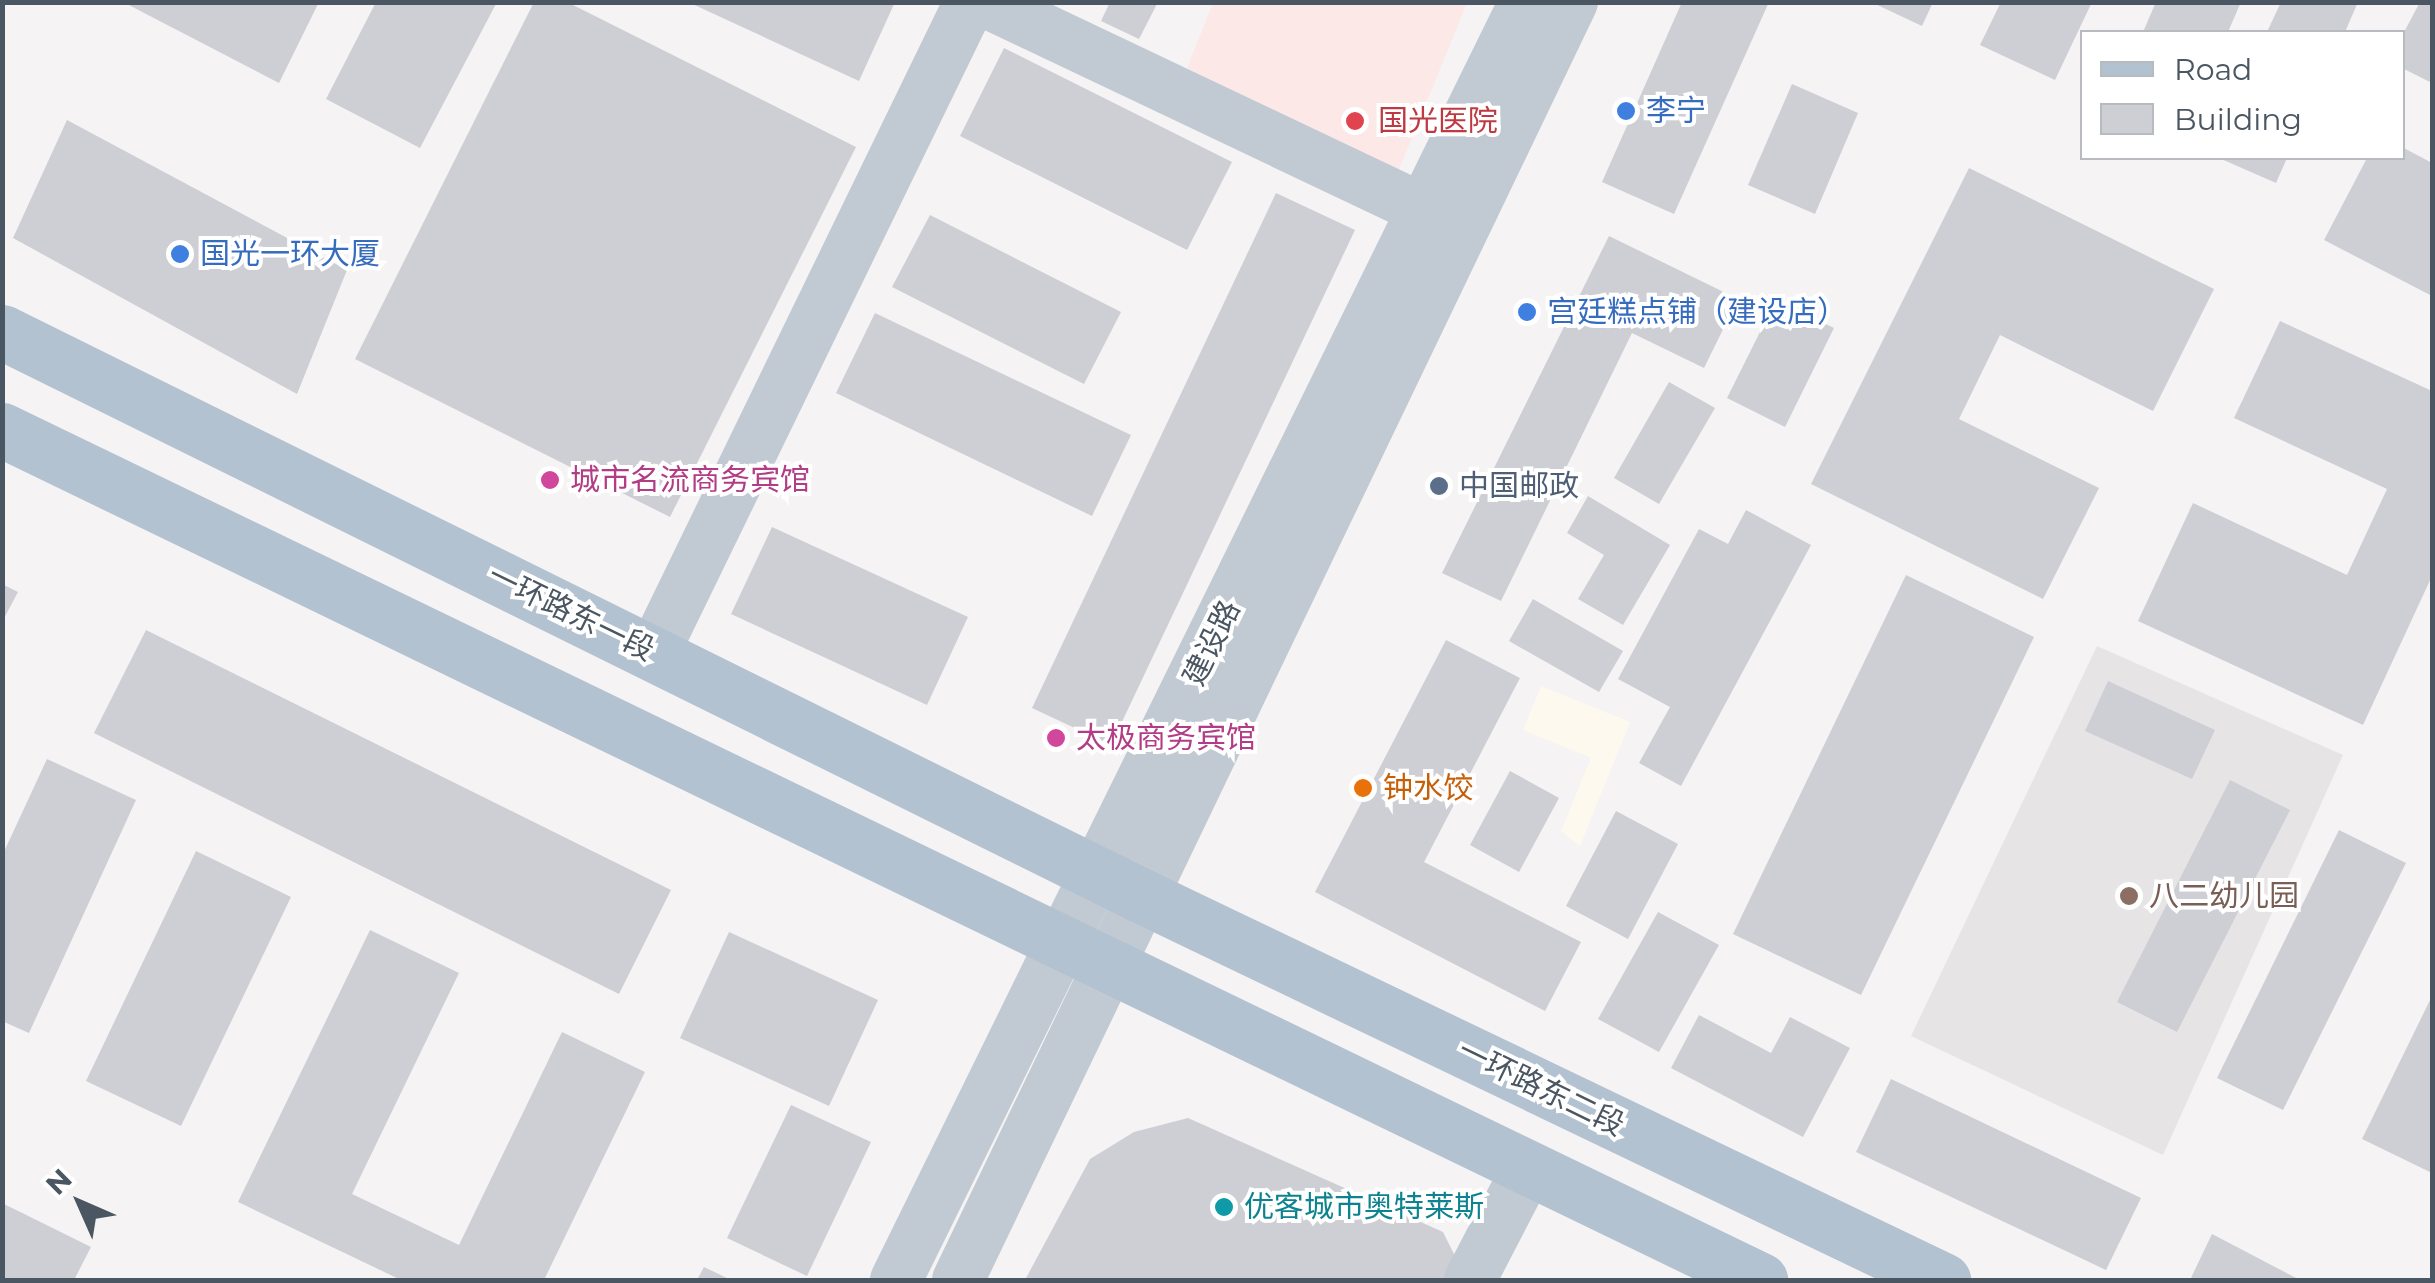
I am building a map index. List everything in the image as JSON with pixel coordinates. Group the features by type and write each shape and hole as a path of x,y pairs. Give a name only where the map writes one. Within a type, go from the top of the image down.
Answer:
{"main road":[{"name":"一环路东一段","path":"2,332 1120,885"},
{"path":"2,430 1082,959 1760,1280"},
{"name":"一环路东二段","path":"1120,885 1943,1280"}],"street":[{"path":"654,654 970,2"},
{"path":"986,2 1424,210"},
{"name":"建设路","path":"1120,885 1424,210 1525,2"},
{"name":"建设路","path":"896,1280 1082,959 1572,2"},
{"name":"建设路","path":"958,1280 1082,959"},
{"path":"1470,1280 1527,1170"}],"shaded area":[{"name":"国光医院","path":"1213,3 1467,3 1397,174 1187,68"},
{"name":"八二幼儿园","path":"2097,646 2343,755 2163,1155 1911,1036"},
{"path":"1541,686 1630,722 1580,846 1561,831 1591,758 1523,730"}],"building":[{"path":"123,2 319,2 279,83"},
{"path":"376,2 497,2 420,148 326,99"},
{"path":"534,2 567,2 856,147 670,517 355,359"},
{"path":"688,2 895,2 859,81"},
{"path":"1110,2 1158,2 1139,39 1101,21"},
{"path":"1682,2 1769,2 1674,214 1602,182"},
{"path":"1871,2 1933,2 1922,26"},
{"path":"2001,2 2092,2 2055,80 1980,45"},
{"path":"2156,2 2241,2 2229,30 2144,30"},
{"path":"2281,2 2358,2 2346,30 2268,30"},
{"path":"2420,2 2432,2 2432,83 2405,70 2405,30"},
{"path":"1004,48 1232,162 1187,250 960,136"},
{"path":"1792,84 1858,113 1815,214 1748,185"},
{"name":"国光一环大厦","path":"67,120 347,270 297,394 13,238"},
{"path":"2405,149 2432,163 2432,296 2324,240 2366,160 2405,160"},
{"path":"2224,160 2286,160 2276,183"},
{"path":"1969,168 2214,289 2153,411 2000,335 1959,419 2099,488 2043,599 1811,484"},
{"path":"1276,193 1355,230 1111,745 1032,708"},
{"path":"930,215 1121,312 1084,384 892,287"},
{"path":"1609,236 1738,299 1704,368 1632,333 1501,601 1442,573"},
{"path":"1776,300 1834,328 1785,427 1727,398"},
{"path":"875,313 1131,435 1092,516 836,393"},
{"path":"2280,321 2432,391 2432,576 2363,725 2138,621 2193,503 2347,575 2387,489 2234,418"},
{"path":"1669,382 1715,408 1659,504 1614,478"},
{"path":"1588,496 1670,545 1623,625 1578,599 1604,555 1567,533"},
{"path":"1746,510 1811,545 1681,786 1639,763 1670,707 1618,679 1699,529 1728,544"},
{"path":"772,527 968,617 927,705 731,614"},
{"path":"1906,575 2034,637 1861,995 1733,934"},
{"path":"2,584 18,592 2,622"},
{"path":"1533,599 1623,651 1599,692 1509,641"},
{"path":"146,630 671,890 619,994 94,733"},
{"path":"1446,640 1520,678 1424,862 1581,942 1545,1011 1315,892"},
{"path":"2108,681 2215,730 2192,779 2085,731"},
{"path":"47,759 136,800 29,1033 2,1021 2,856"},
{"path":"1510,771 1559,798 1519,872 1470,845"},
{"path":"2230,780 2290,810 2177,1032 2117,1002"},
{"path":"1616,811 1678,844 1628,939 1566,906"},
{"path":"2339,830 2406,863 2283,1110 2217,1078"},
{"path":"196,851 291,897 181,1126 86,1081"},
{"path":"1658,912 1719,945 1659,1052 1598,1019"},
{"path":"370,930 459,973 352,1194 459,1245 562,1032 645,1072 544,1280 401,1280 238,1202"},
{"path":"729,932 878,1000 829,1106 680,1038"},
{"path":"2432,996 2432,1173 2362,1139"},
{"path":"1699,1015 1771,1053 1790,1017 1850,1048 1803,1137 1671,1068"},
{"path":"1891,1079 2141,1198 2106,1270 1856,1152"},
{"path":"791,1105 871,1142 807,1276 727,1238"},
{"name":"优客城市奥特莱斯","path":"1188,1118 1443,1232 1457,1260 1448,1280 1025,1280 1090,1159 1134,1132"},
{"path":"2,1203 91,1247 74,1280 2,1280"},
{"path":"2212,1234 2300,1280 2190,1280"},
{"path":"704,1267 731,1280 697,1280"}],"place":[{"name":"李宁","path":"1626,111"},
{"name":"国光医院","path":"1355,121"},
{"name":"国光一环大厦","path":"180,254"},
{"name":"宫廷糕点铺（建设店）","path":"1527,312"},
{"name":"城市名流商务宾馆","path":"550,480"},
{"name":"中国邮政","path":"1439,486"},
{"name":"太极商务宾馆","path":"1056,738"},
{"name":"钟水饺","path":"1363,788"},
{"name":"八二幼儿园","path":"2129,896"},
{"name":"优客城市奥特莱斯","path":"1224,1207"}]}
